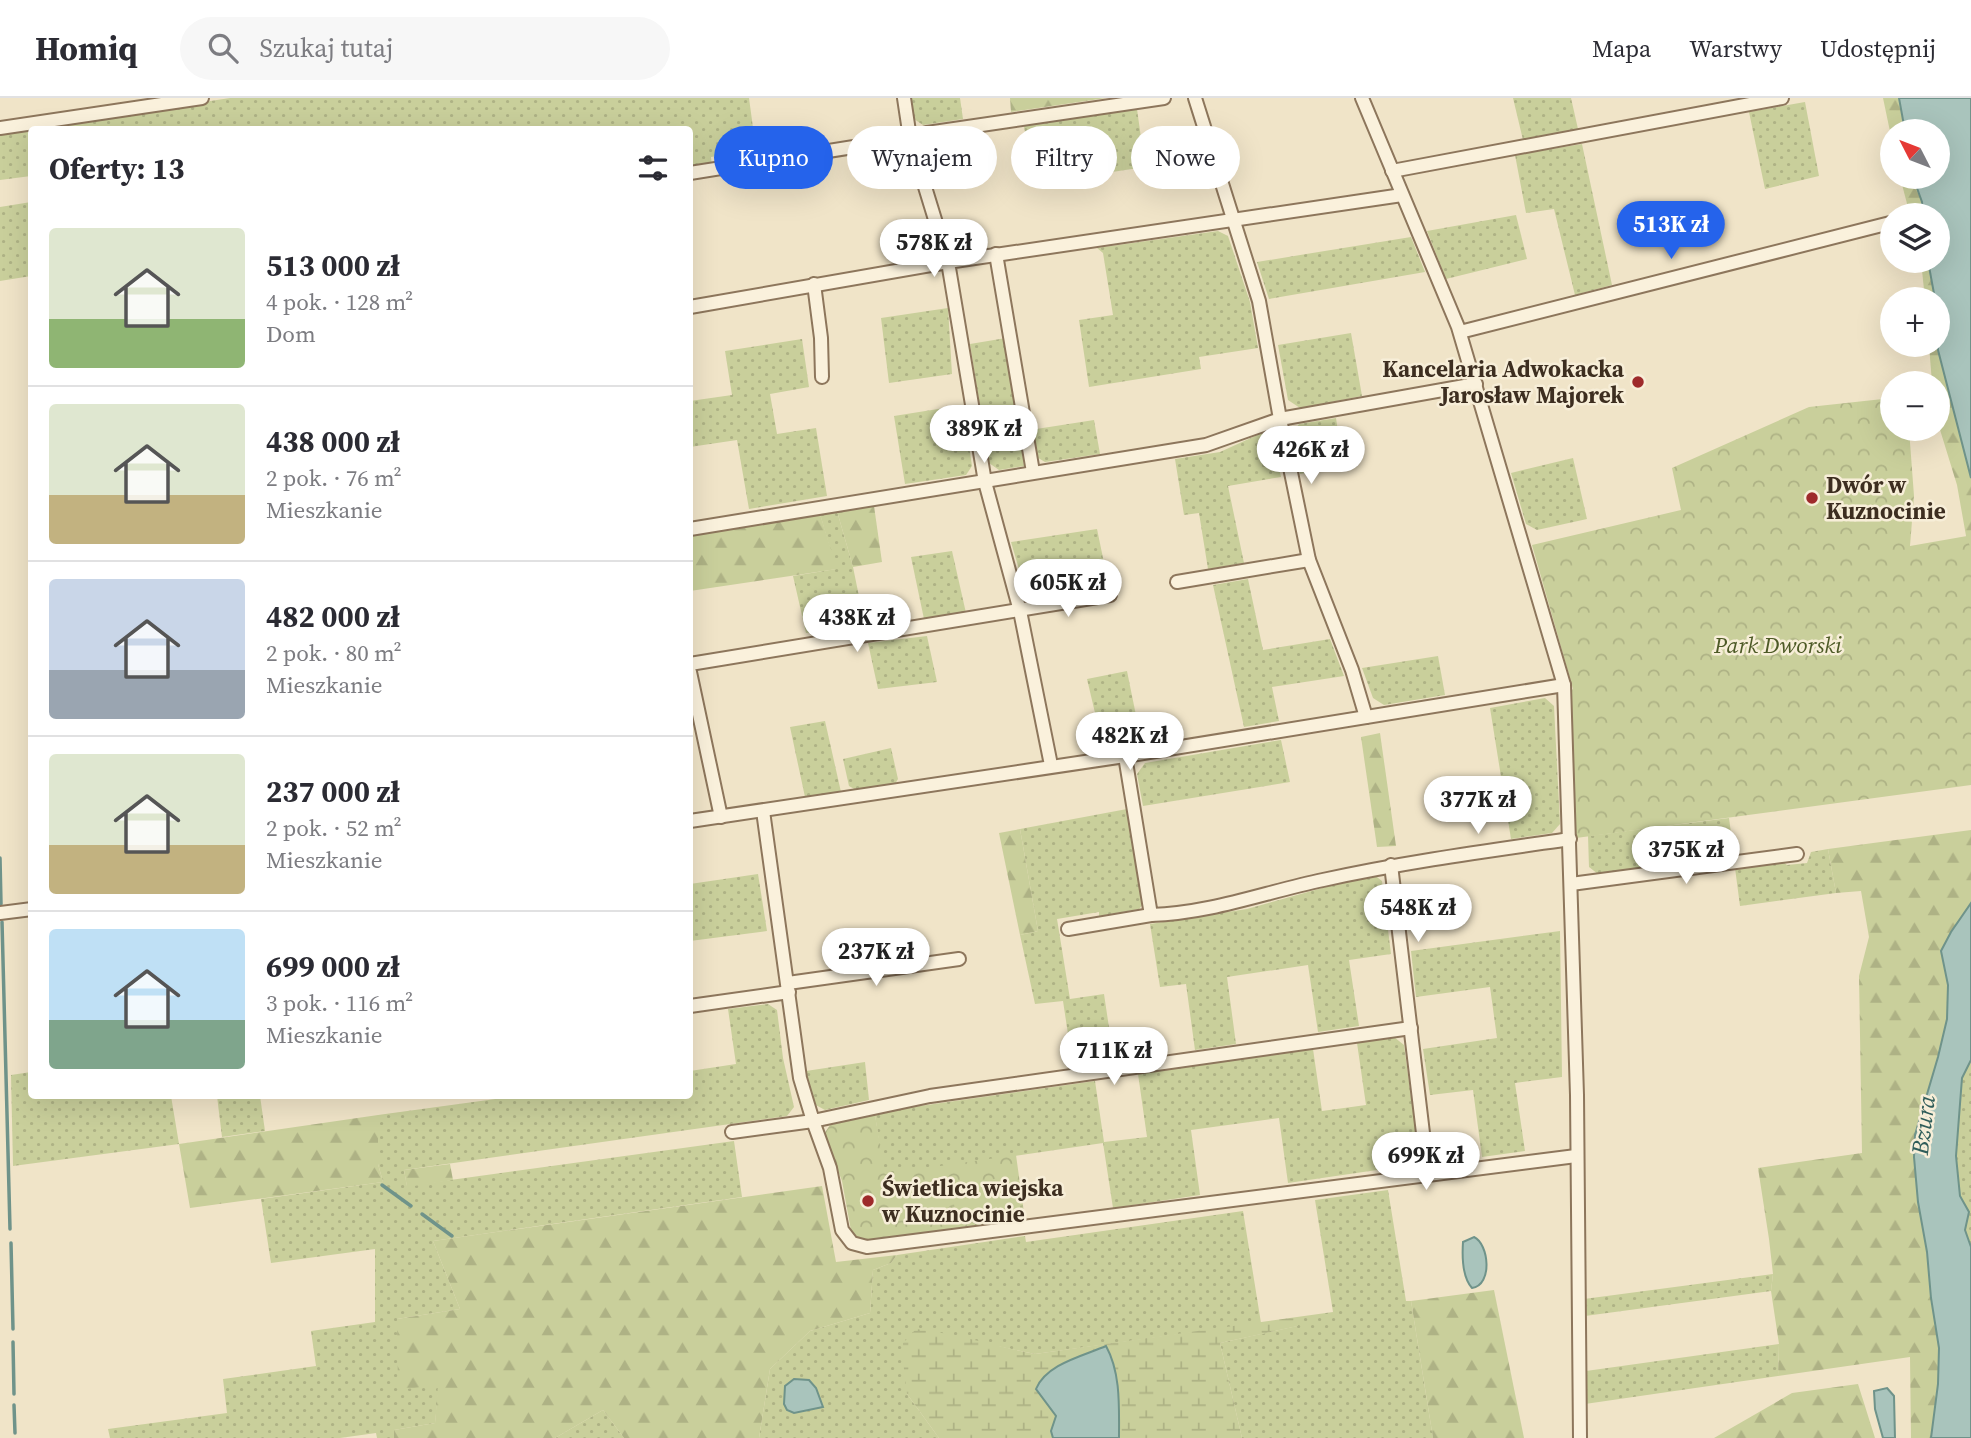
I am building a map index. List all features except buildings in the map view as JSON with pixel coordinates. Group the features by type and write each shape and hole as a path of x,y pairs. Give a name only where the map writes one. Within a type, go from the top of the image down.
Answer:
{"street":[{"path":"0,128 202,98"},
{"path":"904,98 908,126"},
{"path":"974,126 1164,98"},
{"path":"1195,98 1259,301 1309,560 1352,670 1366,717"},
{"path":"1362,98 1460,332 1564,685 1577,1095 1580,1438"},
{"path":"1392,171 1782,98"},
{"path":"693,173 847,148"},
{"path":"925,189 948,261 985,482 1020,611 1051,765"},
{"path":"693,306 948,261 1402,195"},
{"path":"1460,332 1880,226"},
{"path":"996,254 1033,472"},
{"path":"814,284 821,338 822,377"},
{"path":"693,529 1216,443 1280,419 1476,384"},
{"path":"1177,582 1309,560"},
{"path":"693,664 1110,595"},
{"path":"693,821 1125,756 1564,685"},
{"path":"693,686 721,817"},
{"path":"1125,756 1151,915"},
{"path":"763,811 800,1078 830,1168 842,1230 852,1244 867,1247 1576,1156"},
{"path":"1068,929 1239,903 1310,882 1391,865 1570,839"},
{"path":"1571,884 1797,854"},
{"path":"1391,865 1428,1175"},
{"path":"0,913 28,910"},
{"path":"693,1005 959,959"},
{"path":"732,1132 813,1121 930,1096 1411,1028"}],"green space":[{"path":"230,98 749,98 753,126 714,126 712,166 693,169 693,126 46,126"},
{"path":"911,98 960,98 963,119 923,125 914,119"},
{"path":"1010,98 1106,98 1011,112"},
{"path":"1513,98 1571,98 1578,129 1523,140"},
{"path":"1883,98 1899,98 1903,119 1887,119"},
{"path":"1805,102 1819,176 1765,189 1749,112"},
{"path":"1137,109 1139,126 1131,126 1131,169 1117,171 1117,126 1024,126"},
{"path":"28,129 28,176 0,180 0,133"},
{"path":"1582,144 1612,285 1575,295 1554,209 1526,213 1515,155"},
{"path":"1903,189 1917,189 1922,203 1907,203"},
{"path":"28,202 28,276 0,281 0,207"},
{"path":"1516,215 1527,259 1446,279 1427,231"},
{"path":"1218,231 1228,236 1250,302 1258,348 1199,357 1201,369 1089,387 1079,320 1113,315 1103,253 1097,248"},
{"path":"1411,237 1425,272 1269,299 1257,262"},
{"path":"1922,273 1930,273 1933,287 1924,287"},
{"path":"948,308 952,374 889,383 881,318"},
{"path":"1351,333 1362,396 1300,408 1288,400 1278,345"},
{"path":"1006,338 1024,466 999,470 989,463 970,344"},
{"path":"802,339 809,387 770,394 777,434 816,428 827,496 749,509 737,440 693,447 693,401 732,395 725,351"},
{"path":"1930,357 1940,357 1943,371 1931,371"},
{"path":"1950,397 1971,478 1971,564 1957,485 1943,441 1950,441"},
{"name":"Park Dworski","path":"1880,399 1880,441 1910,441 1914,496 1910,546 1967,536 1971,551 1971,785 1576,838 1570,691 1573,689 1532,545 1681,510 1672,468 1809,407"},
{"path":"963,405 972,466 966,475 905,484 894,416"},
{"path":"1336,418 1343,466 1300,474 1293,432 1299,424"},
{"path":"1094,420 1100,454 1045,462 1035,456 1030,430"},
{"path":"1264,432 1273,437 1281,477 1228,486 1244,563 1208,569 1199,513 1184,515 1175,459 1220,452"},
{"path":"1573,458 1587,519 1537,530 1526,524 1511,473"},
{"path":"874,506 882,562 853,567 837,511"},
{"path":"837,511 853,567 865,626 806,633 793,576 836,569 820,514"},
{"path":"820,514 837,569 693,591 693,534"},
{"path":"1097,529 1109,587 1037,601 1026,593 1011,542"},
{"path":"952,551 966,613 924,619 911,557"},
{"path":"1248,579 1263,650 1330,639 1344,676 1272,687 1279,721 1244,727 1213,585"},
{"path":"927,636 937,682 878,689 868,643"},
{"path":"1438,656 1445,695 1384,705 1373,698 1362,668"},
{"path":"1127,671 1142,745 1104,751 1087,679"},
{"path":"1545,698 1554,706 1560,824 1552,833 1511,839 1490,708"},
{"path":"825,721 841,792 805,797 790,727"},
{"path":"1380,733 1396,846 1377,847 1361,737"},
{"path":"1281,740 1290,782 1143,806 1137,774 1145,763"},
{"path":"891,748 898,779 895,784 856,790 849,786 843,759"},
{"path":"1127,809 1144,903 1139,909 1099,916 1099,912 1057,919 1070,999 1104,994 1114,1061 1073,1067 1063,1001 1035,1004 1020,935 1038,931 1020,829"},
{"path":"1729,818 1734,855 1598,874 1589,867 1588,836"},
{"path":"1020,829 1038,931 1020,935 999,833"},
{"path":"1971,830 1971,903 1941,951 1948,985 1947,1019 1915,1135 1914,1157 1939,1348 1938,1384 1931,1438 1911,1438 1910,1357 1778,1376 1779,1344 1771,1291 1773,1274 1758,1168 1862,1153 1859,976 1869,937 1861,891 1836,893 1828,849"},
{"path":"1828,849 1836,893 1740,906 1735,868 1783,862 1787,865 1807,863 1811,852"},
{"path":"758,874 767,931 693,941 693,884"},
{"path":"1373,874 1382,881 1391,954 1349,960 1359,1026 1318,1032 1308,965 1227,977 1236,1044 1195,1050 1186,984 1160,987 1150,924 1247,909"},
{"path":"1560,931 1562,1077 1515,1083 1525,1151 1482,1157 1473,1090 1430,1095 1423,1049 1497,1038 1490,987 1416,997 1411,951"},
{"path":"768,1004 777,1010 783,1058 794,1107 787,1116 404,1170 407,1186 734,1141 742,1197 433,1241 460,1309 397,1319 439,1385 435,1423 394,1430 394,1438 377,1438 376,1433 340,1438 110,1438 108,1429 227,1413 223,1379 316,1366 311,1331 375,1322 375,1249 271,1263 261,1199 383,1182 378,1164 378,1115 496,1099 693,1099 693,1071 736,1064 728,1009"},
{"path":"1394,1037 1404,1045 1419,1156 1411,1165 1288,1183 1279,1118 1191,1130 1200,1195 1113,1208 1103,1143 884,1175 875,1115 913,1107 1095,1081 1104,1142 1147,1137 1138,1074 1313,1049 1322,1111 1366,1105 1357,1043"},
{"path":"1971,1060 1971,1247 1965,1230 1969,1212 1960,1196 1956,1156 1962,1078"},
{"path":"865,1062 869,1100 825,1110 812,1103 806,1071"},
{"path":"28,1072 28,1099 172,1099 179,1144 13,1166 11,1075"},
{"path":"217,1099 260,1099 265,1131 222,1137"},
{"path":"378,1115 378,1164 383,1182 190,1208 179,1144"},
{"path":"875,1115 885,1174 1016,1155 1025,1220 861,1243 852,1236 842,1181 824,1134 830,1125"},
{"path":"450,1164 453,1180 407,1187 404,1170"},
{"path":"1016,1176 1021,1214 957,1223 951,1185"},
{"path":"822,1186 836,1262 897,1255 891,1263 873,1270 870,1313 810,1331 770,1369 759,1438 624,1438 603,1410 555,1438 394,1438 394,1430 435,1423 438,1385 398,1390 397,1319 460,1309 433,1241"},
{"path":"1388,1190 1406,1301 1411,1301 1433,1438 1242,1438 1220,1343 1297,1326 1297,1317 1333,1312 1315,1200"},
{"path":"1243,1211 1261,1323 1035,1354 997,1346 907,1394 939,1438 759,1438 770,1369 810,1331 870,1313 873,1270 891,1263 897,1255 1025,1236 1026,1242"},
{"path":"1773,1274 1771,1291 1585,1316 1584,1299"},
{"path":"1494,1290 1524,1438 1433,1438 1411,1301"},
{"path":"1297,1317 1298,1326 1220,1343 1242,1438 939,1438 907,1394 903,1343 916,1329 1035,1354"},
{"path":"1779,1344 1778,1376 1585,1404 1586,1371"},
{"path":"1858,1384 1875,1438 1714,1438 1792,1393"},
{"path":"603,1410 624,1438 555,1438"}],"water":[{"path":"1899,98 1971,98 1971,478 1950,397 1950,371 1943,371 1940,357 1950,357 1950,287 1933,287 1930,273 1950,273 1950,203 1922,203 1917,189 1950,189 1950,119 1903,119"},
{"name":"Bzura","path":"1971,903 1971,1060 1962,1078 1956,1156 1960,1196 1969,1212 1965,1230 1971,1247 1971,1438 1931,1438 1938,1384 1939,1348 1918,1202 1915,1135 1947,1019 1948,985 1941,951"},
{"path":"1474,1237 1483,1248 1486,1272 1479,1285 1472,1288 1464,1273 1463,1242"},
{"path":"1106,1346 1117,1379 1119,1438 1053,1438 1051,1431 1056,1416 1036,1389 1041,1380 1056,1367"},
{"path":"794,1379 809,1380 816,1388 823,1407 794,1413 787,1410 784,1404 785,1386"},
{"path":"1887,1388 1894,1396 1895,1438 1883,1438 1875,1409 1874,1391"}],"waterway":[{"path":"0,858 1,904"},
{"path":"2,922 10,1229"},
{"path":"382,1185 411,1206"},
{"path":"422,1214 452,1236"},
{"path":"11,1243 13,1329"},
{"path":"13,1342 14,1394"},
{"path":"14,1405 15,1433"}],"place":[{"name":"Kancelaria Adwokacka Jarosław Majorek","path":"1638,382"},
{"name":"Dwór w Kuznocinie","path":"1812,498"},
{"name":"Świetlica wiejska w Kuznocinie","path":"868,1201"}]}
